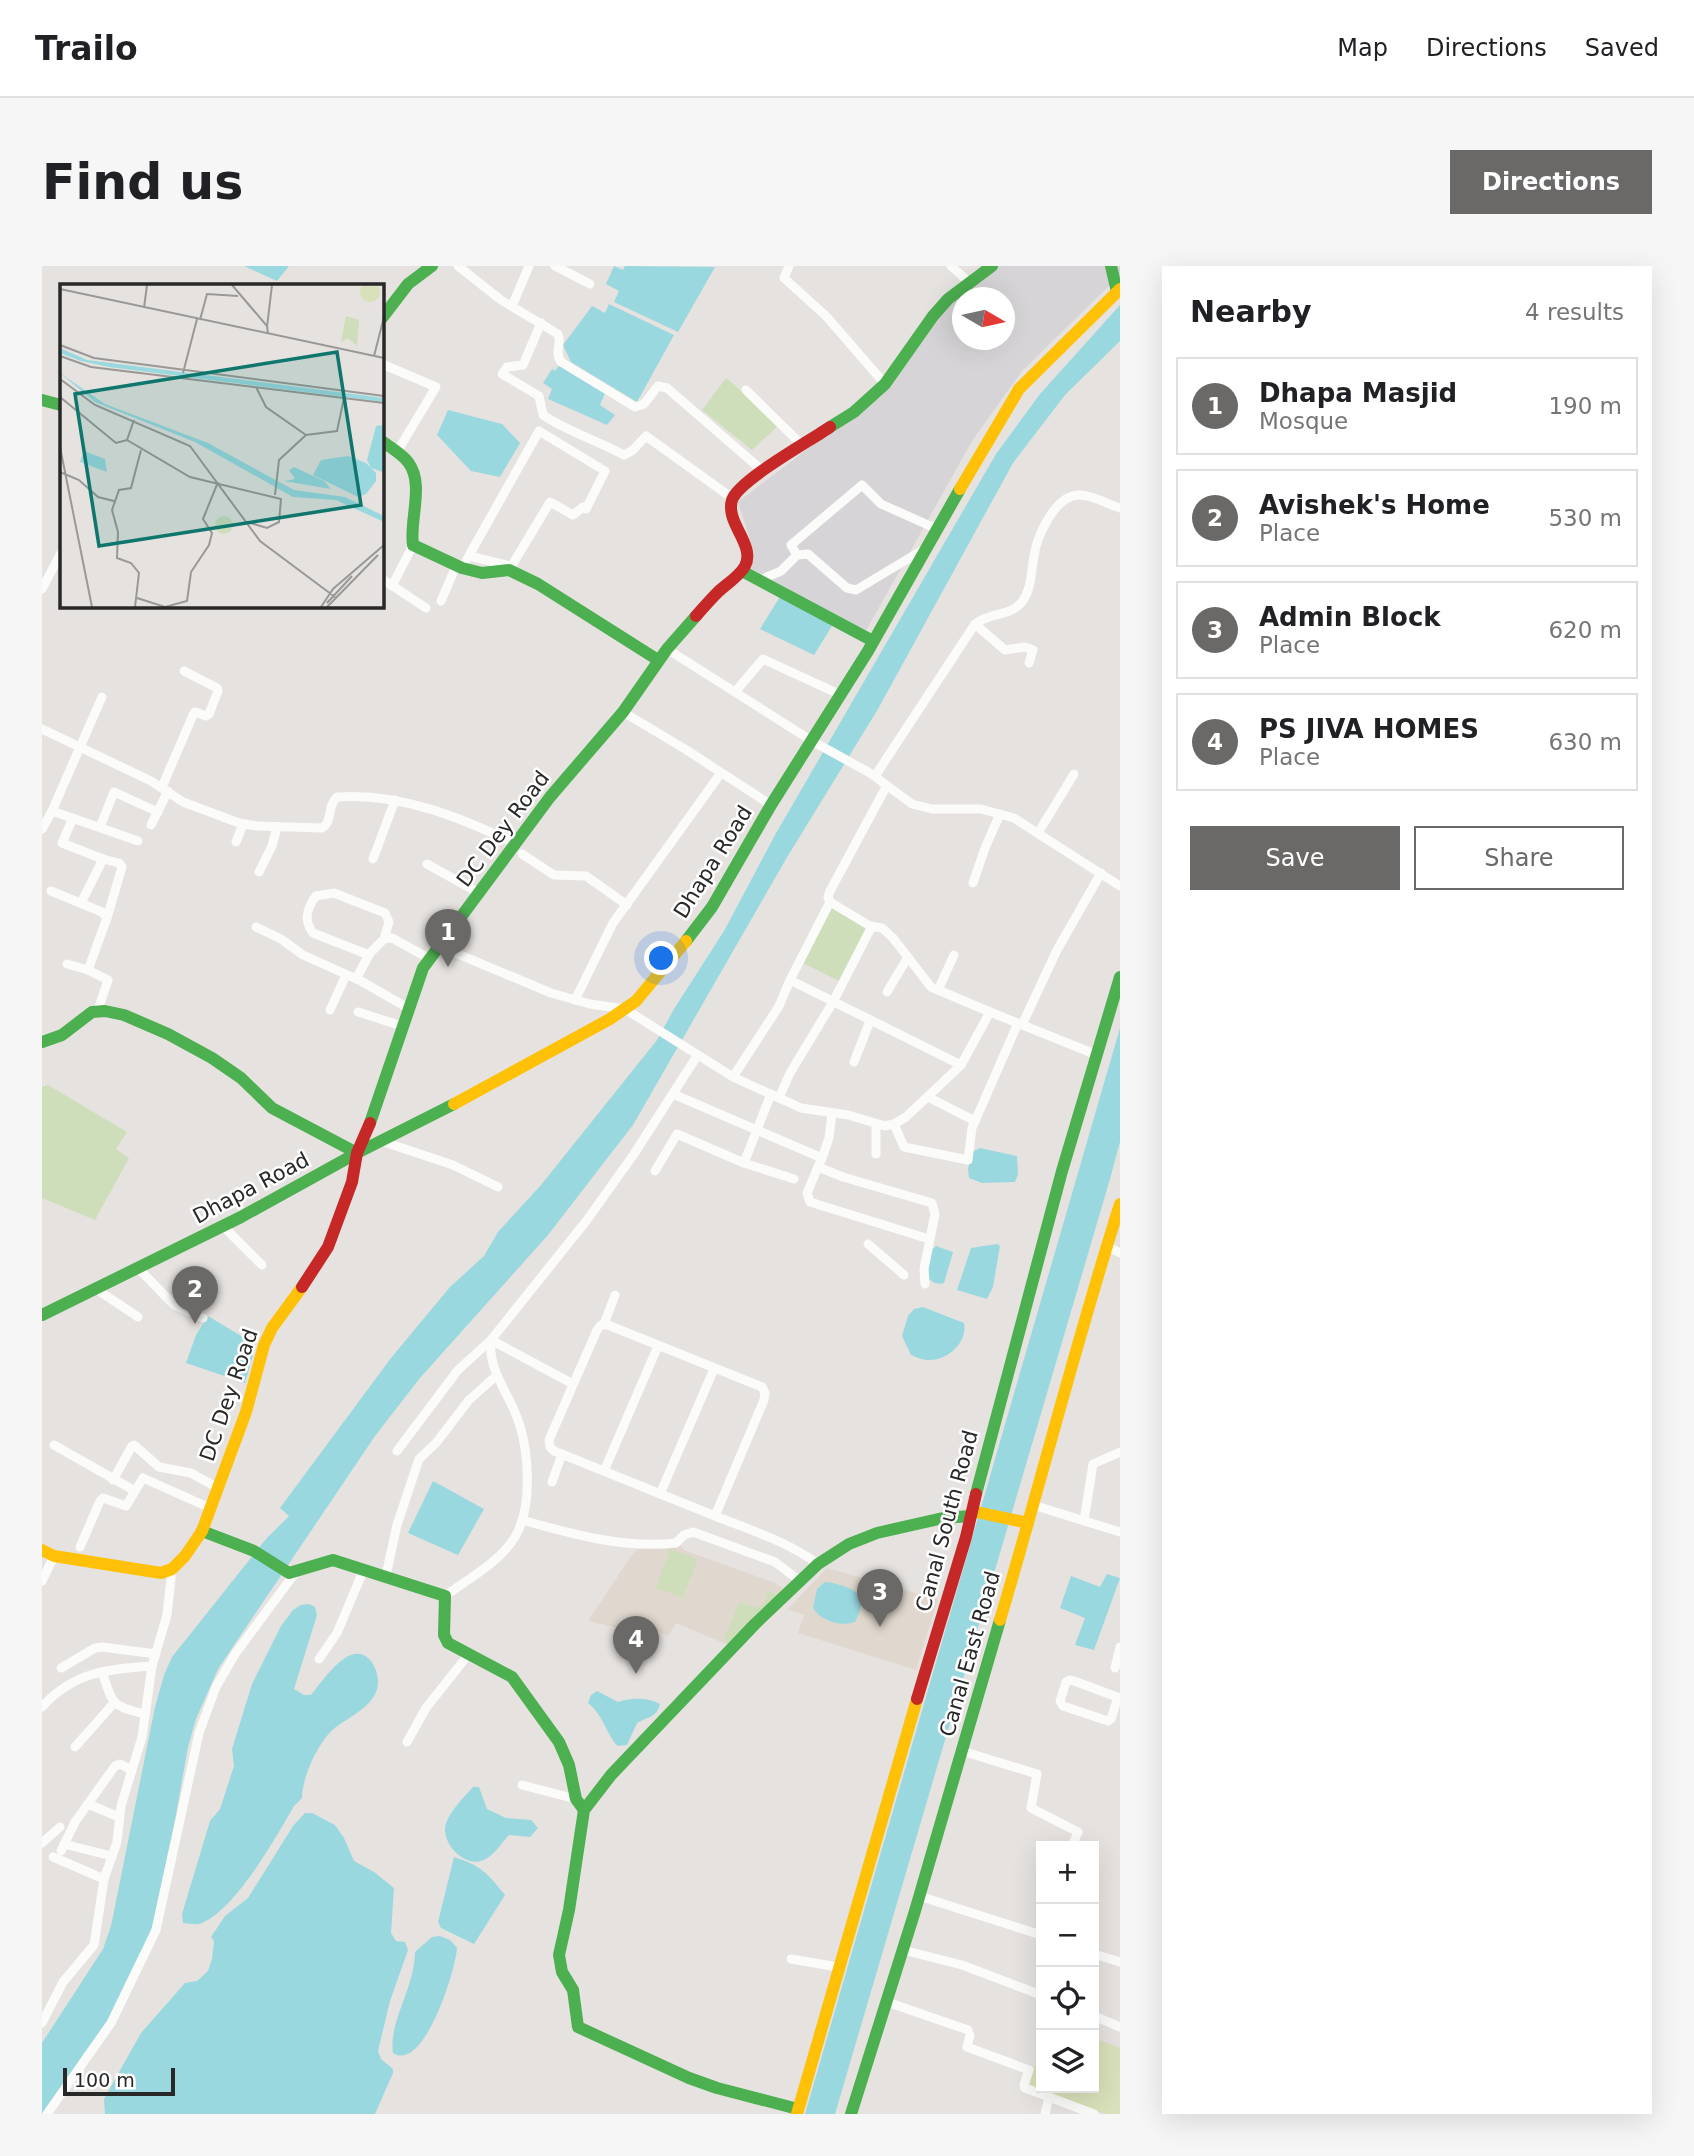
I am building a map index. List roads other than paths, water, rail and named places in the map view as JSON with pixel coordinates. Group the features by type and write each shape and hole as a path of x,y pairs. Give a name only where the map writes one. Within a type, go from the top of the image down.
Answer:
{"street":[{"path":"383,317 408,284 432,266"},
{"path":"458,266 481,285 558,334 558,356 561,362 635,407 644,404 658,386 667,388 763,471"},
{"path":"512,306 529,266"},
{"path":"555,266 590,284"},
{"path":"789,266 784,278 826,316 885,384"},
{"path":"951,266 970,283"},
{"path":"873,641 835,623 743,571 747,563 746,549 732,517 732,498 748,481 854,412 885,384 948,299 992,266"},
{"path":"1111,266 1118,291"},
{"name":"Dhapa Road","path":"45,1314 223,1226 357,1153 459,1102 636,1001 712,907 771,805 841,695 1019,389 1118,291"},
{"path":"541,323 523,365 507,367 502,374 539,396 542,415 624,455 646,436 732,498"},
{"path":"383,365 436,387 397,452"},
{"path":"746,390 803,446"},
{"path":"42,400 60,405"},
{"path":"441,601 539,431 605,471 586,509 583,507 573,515 550,502 510,569"},
{"path":"383,442 410,464 415,474 411,536 413,545 392,586"},
{"path":"797,555 791,545 862,485 881,504 937,529"},
{"path":"872,774 975,624 988,616 1010,612 1020,604 1032,579 1033,557 1041,533 1064,500 1076,495 1087,496 1120,508"},
{"path":"413,545 459,567 482,573 510,569"},
{"path":"760,580 781,571 797,555 808,554 847,588 856,590 925,548"},
{"path":"42,589 60,555"},
{"path":"469,556 510,569 538,584 658,660"},
{"name":"DC Dey Road","path":"172,1569 186,1556 202,1531 249,1402 264,1345 272,1328 328,1247 352,1182 357,1153 366,1135 423,968 479,893 519,849 550,797 623,712 658,660 717,593 743,571"},
{"path":"383,580 426,608"},
{"path":"975,624 1005,650 1025,647 1033,650 1029,663"},
{"path":"667,649 812,741 872,774 912,804 925,809 982,809 1014,818 1120,886"},
{"path":"735,692 763,659 841,695"},
{"path":"151,825 193,715 195,712 209,715 218,691 184,671"},
{"path":"42,829 102,696"},
{"path":"623,712 771,805"},
{"path":"42,729 165,789 183,802 243,824 317,829 326,827 332,803 337,797 395,800 468,821 519,849 554,875 586,876 627,905"},
{"path":"575,1000 613,923 721,773"},
{"path":"1038,833 1074,775"},
{"path":"733,1077 779,1006 830,902 830,891 887,787"},
{"path":"100,827 114,792 158,812"},
{"path":"373,859 395,800"},
{"path":"52,811 138,841"},
{"path":"973,883 1000,814"},
{"path":"73,818 62,843 120,863 122,867 88,971"},
{"path":"236,842 243,824"},
{"path":"259,872 278,827"},
{"path":"80,902 103,859"},
{"path":"427,864 479,893"},
{"path":"894,1124 904,1147 968,1160 975,1121 1057,950 1101,873"},
{"path":"51,891 102,912 107,918"},
{"path":"356,979 369,954 384,939 389,922 384,912 334,893 316,896 310,903 306,917 307,926 313,933 369,954"},
{"path":"830,902 872,926 882,928 931,987 1097,1055"},
{"path":"744,1163 775,1096 833,1002 872,926"},
{"path":"256,928 281,939 303,956 356,979 408,1008"},
{"path":"384,939 392,938 430,958"},
{"path":"439,946 551,993 625,1009 733,1077 801,1108 848,1115 876,1125 894,1124 929,1097 961,1065 990,1012"},
{"path":"937,990 954,955"},
{"path":"887,992 908,957"},
{"path":"67,964 108,980 98,1010"},
{"path":"330,1010 346,975"},
{"name":"Canal South Road","path":"798,2112 838,1967 974,1513 982,1465 1062,1171 1097,1055 1114,1017 1120,977"},
{"path":"790,979 961,1065"},
{"path":"42,1042 62,1035 98,1010 115,1012 160,1029 240,1077 270,1106 357,1153"},
{"path":"358,1012 401,1026"},
{"path":"854,1062 870,1021"},
{"path":"397,1451 458,1370 491,1340 564,1251 634,1154 697,1056"},
{"path":"673,1094 758,1131 842,1177 932,1203 935,1214 924,1269 925,1284"},
{"path":"929,1097 975,1121"},
{"path":"832,1113 829,1138 807,1192 810,1202 929,1239"},
{"path":"876,1125 876,1154"},
{"path":"656,1171 677,1134 744,1163 794,1179"},
{"path":"381,1141 453,1166 498,1187"},
{"name":"Canal East Road","path":"851,2114 962,1751 1023,1522 1033,1505 1082,1324 1120,1204"},
{"path":"223,1226 262,1265"},
{"path":"868,1244 904,1275"},
{"path":"1107,1246 1120,1253"},
{"path":"137,1267 174,1306 203,1318"},
{"path":"96,1289 138,1317"},
{"path":"615,1295 549,1440 550,1447 781,1542 797,1549 818,1564"},
{"path":"604,1324 762,1387 764,1400 715,1516"},
{"path":"445,1597 503,1551 515,1537 522,1520 528,1480 523,1437 519,1421 491,1364 491,1340"},
{"path":"491,1340 573,1384"},
{"path":"604,1471 658,1346"},
{"path":"660,1494 713,1369"},
{"path":"386,1576 397,1525 419,1459 436,1443 469,1399 497,1375"},
{"path":"54,1445 135,1491"},
{"path":"113,1480 134,1445 159,1467 191,1473 218,1488"},
{"path":"1084,1521 1093,1464 1120,1452"},
{"path":"552,1482 562,1454"},
{"path":"80,1547 100,1501 103,1498 126,1506 143,1478 210,1508"},
{"path":"1033,1505 1120,1532"},
{"path":"798,2112 689,2078 578,2027 573,1990 562,1972 559,1955 569,1910 584,1810 611,1775 755,1624 818,1564 849,1544 877,1532 943,1518 974,1513 1023,1522"},
{"path":"522,1520 588,1537 616,1541 676,1543 684,1535 693,1532 775,1562 800,1581"},
{"path":"202,1531 254,1551 292,1573"},
{"path":"42,1581 48,1553 149,1573 172,1569 167,1615 152,1666 142,1737 119,1817 117,1842 104,1879 94,1945 63,1982 42,2023"},
{"path":"47,2114 111,2023 156,1930 199,1732 216,1687 235,1654 292,1573 320,1560 333,1560 445,1597"},
{"path":"319,1659 337,1633 365,1569"},
{"path":"445,1597 444,1635 448,1643 512,1677 559,1742 569,1765 576,1799 584,1810"},
{"path":"61,1668 95,1648 110,1647 156,1654"},
{"path":"1115,1668 1120,1647"},
{"path":"407,1742 426,1709 468,1655"},
{"path":"42,1707 63,1686 103,1672 152,1666"},
{"path":"103,1672 114,1703 122,1709 145,1714"},
{"path":"1070,1680 1119,1698 1108,1721 1063,1706 1060,1701 1066,1682 1070,1680"},
{"path":"75,1747 114,1703"},
{"path":"962,1751 1037,1774 1031,1808 1078,1832 1074,1841"},
{"path":"60,1850 75,1822 117,1764 132,1770"},
{"path":"522,1785 576,1799"},
{"path":"88,1804 119,1817"},
{"path":"42,1843 60,1828"},
{"path":"60,1850 111,1856"},
{"path":"60,1850 104,1879"},
{"path":"919,1896 1036,1934"},
{"path":"903,1950 962,1965 1036,1993"},
{"path":"1099,1956 1120,1962"},
{"path":"791,1959 838,1967"},
{"path":"887,2002 969,2033 967,2047 1029,2070 1024,2085 1026,2088 1094,2114"},
{"path":"1099,2018 1120,2028"},
{"path":"1045,2114 1049,2097"}],"water":[{"path":"244,266 289,266 277,281"},
{"path":"614,266 623,270 625,266 715,267 678,332 614,302 619,291 606,284"},
{"path":"609,304 674,335 637,402 571,362 563,345 592,306 605,313"},
{"path":"1120,305 1120,341 1065,395 1013,463 878,709 786,859 633,1125 548,1235 420,1378 375,1436 218,1669 196,1719 188,1747 150,1936 112,2014 42,2114 42,2043 103,1949 111,1926 155,1707 172,1657 266,1539 289,1516 280,1508 391,1358 450,1287 484,1256 498,1232 541,1185 657,1040 724,931 775,835 996,454 1040,394"},
{"path":"560,364 606,391 600,405 615,415 607,425 548,399 552,389 543,383 552,369 555,371"},
{"path":"448,410 502,424 520,443 500,477 471,471 437,435"},
{"path":"781,595 832,626 814,655 760,629"},
{"path":"1120,1028 1120,1142 1110,1179 835,2114 805,2114"},
{"path":"980,1148 1017,1156 1018,1174 1015,1182 982,1183 969,1178 972,1152"},
{"path":"997,1244 1000,1246 993,1287 987,1299 957,1290 971,1248"},
{"path":"936,1246 953,1252 944,1283 941,1284 928,1277 930,1256"},
{"path":"923,1307 964,1323 960,1343 943,1357 926,1360 911,1355 902,1336 908,1316 914,1309"},
{"path":"208,1316 256,1345 245,1383 186,1363 196,1335"},
{"path":"433,1481 484,1509 458,1555 408,1533"},
{"path":"1107,1574 1120,1578 1094,1650 1075,1645 1085,1618 1060,1608 1071,1576 1100,1587"},
{"path":"825,1582 850,1589 859,1595 861,1604 855,1622 832,1622 813,1608 817,1589"},
{"path":"309,1604 315,1607 317,1615 294,1689 304,1695 311,1695 336,1665 352,1655 360,1654 368,1658 375,1668 377,1690 369,1703 336,1727 324,1741 308,1770 302,1798 294,1806 240,1890 212,1917 199,1924 183,1923 182,1914 210,1821 220,1809 234,1766 232,1749 252,1684 281,1626 293,1610"},
{"path":"597,1691 618,1702 639,1699 660,1704 654,1714 637,1723 627,1745 618,1746 588,1703 591,1695"},
{"path":"473,1787 479,1787 487,1809 506,1818 531,1820 538,1828 530,1837 509,1835 493,1854 481,1861 474,1862 460,1856 446,1837 446,1823"},
{"path":"305,1813 312,1813 335,1825 354,1861 394,1888 391,1933 396,1941 405,1942 408,1950 390,2001 378,2051 381,2059 393,2069 393,2073 375,2114 105,2114 104,2099 141,2033 185,1983 197,1981 208,1971 214,1941 211,1937 225,1916 248,1898 293,1826"},
{"path":"454,1857 483,1871 505,1895 474,1944 441,1928 438,1922"},
{"path":"440,1936 450,1940 457,1948 451,1976 436,2016 416,2048 405,2055 393,2053 394,2029 411,1978 415,1952 432,1937"}],"place":[{"name":"Dhapa Masjid","path":"448,967"},
{"name":"Avishek's Home","path":"195,1324"},
{"name":"Admin Block","path":"880,1627"},
{"name":"PS JIVA HOMES","path":"636,1674"}]}
